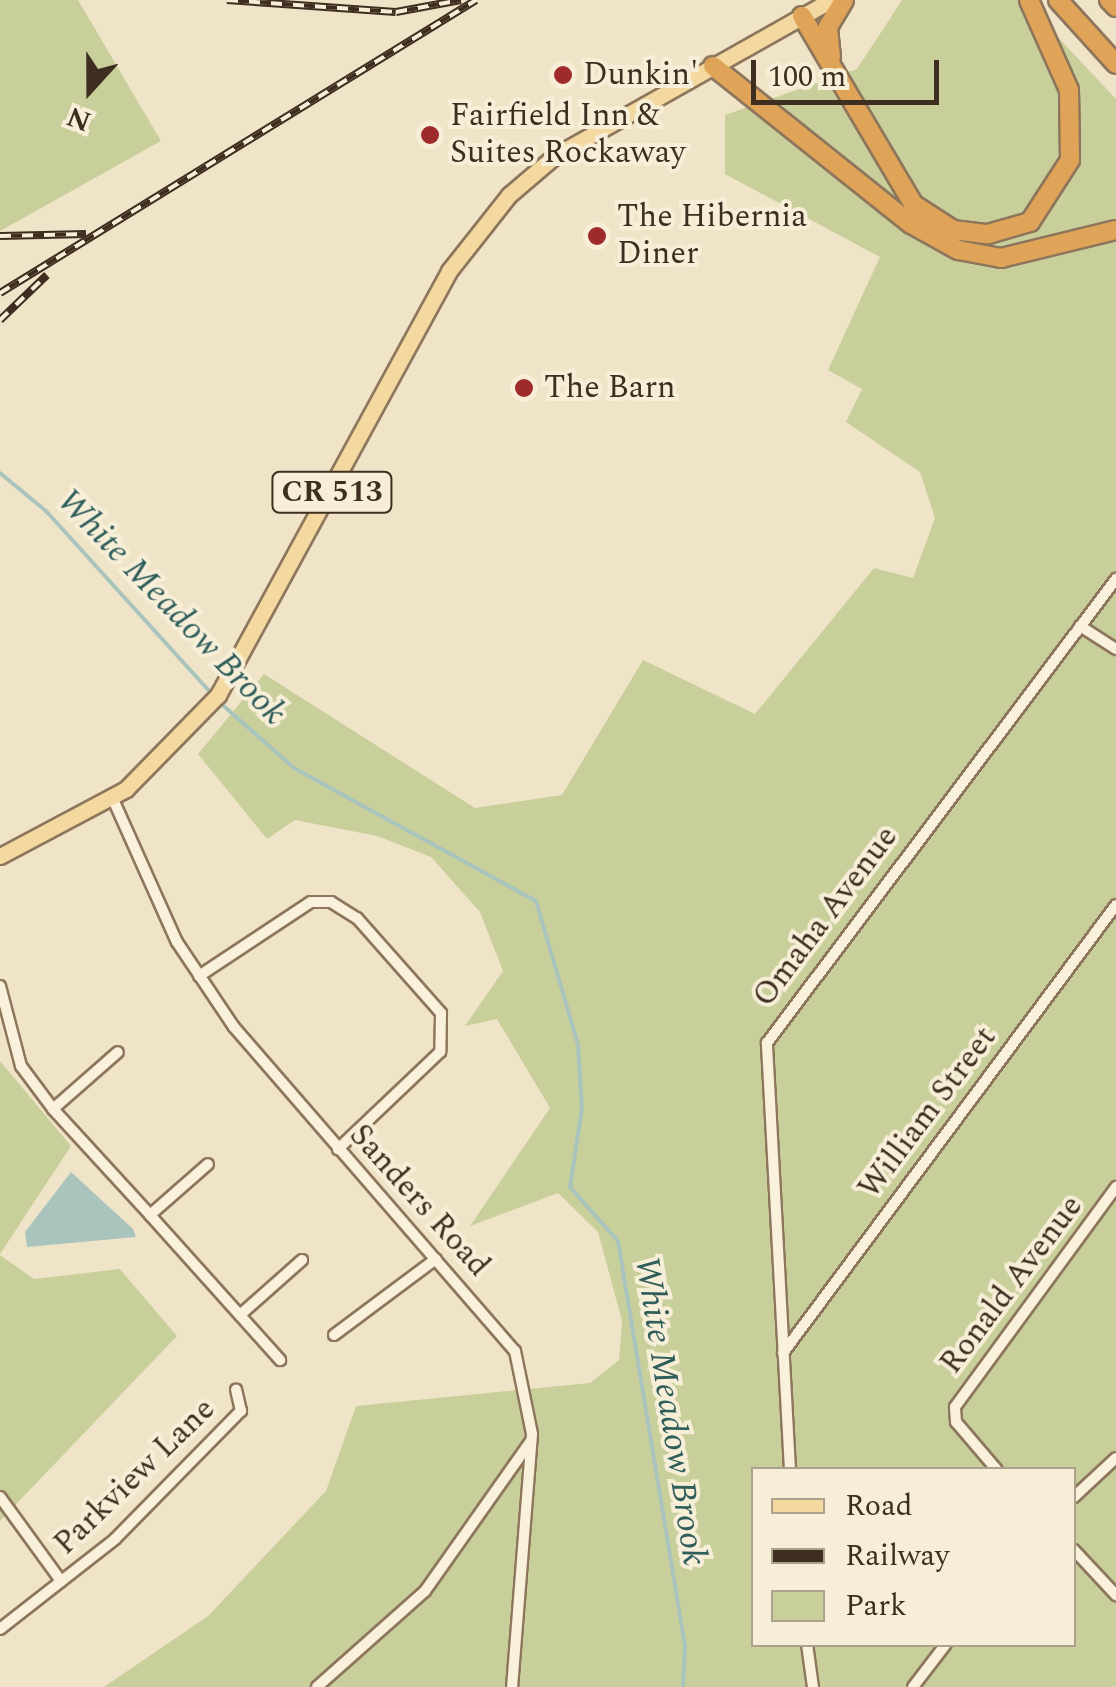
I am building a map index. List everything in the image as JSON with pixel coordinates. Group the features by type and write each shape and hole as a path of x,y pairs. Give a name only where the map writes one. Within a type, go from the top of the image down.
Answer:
{"highway":[{"path":"838,76 826,40 844,0"},
{"path":"802,16 924,214 968,233 1018,227 1051,202 1074,138 1070,90 1029,0"},
{"path":"1058,0 1116,64"},
{"path":"1109,0 1116,7"},
{"path":"713,66 911,224 958,250 1001,258 1116,230"}],"main road":[{"name":"CR 513","path":"0,856 112,797 196,721 226,684 481,226 556,156 831,0"}],"street":[{"name":"Omaha Avenue","path":"790,1467 767,1042 1116,579"},
{"path":"1080,626 1116,650"},
{"name":"Sanders Road","path":"112,797 198,976 338,1148 515,1350 532,1440 512,1687"},
{"path":"198,976 311,902 331,902 357,918 441,1013 440,1052 338,1148"},
{"name":"William Street","path":"783,1352 1116,905"},
{"path":"0,986 21,1066 53,1110 280,1360"},
{"path":"53,1110 118,1052"},
{"path":"150,1215 208,1164"},
{"name":"Ronald Avenue","path":"996,1467 956,1416 961,1394 1116,1187"},
{"path":"240,1315 302,1260"},
{"path":"334,1335 436,1260"},
{"name":"Parkview Lane","path":"0,1629 61,1582 241,1411 236,1390"},
{"path":"316,1687 425,1590 532,1440"},
{"path":"1076,1495 1116,1458"},
{"path":"0,1497 61,1582"},
{"path":"1076,1552 1116,1595"},
{"path":"807,1647 814,1687"},
{"path":"913,1687 944,1647"}],"green space":[{"path":"0,0 78,0 161,141 0,231"},
{"path":"902,0 1023,0 1116,99 1116,1687 104,1687 208,1616 326,1491 356,1406 590,1383 619,1360 622,1321 598,1232 558,1193 470,1226 550,1108 497,1019 465,1026 503,971 480,912 431,857 377,836 295,820 267,839 198,754 264,674 475,808 562,795 643,660 755,714 874,568 913,578 935,518 920,472 846,422 862,389 828,370 880,257 725,174 725,115 857,69"},
{"path":"0,1061 71,1146 0,1254"},
{"path":"0,1255 34,1279 120,1269 177,1336 0,1521"}],"water":[{"path":"71,1172 133,1229 136,1237 27,1247 25,1232"}],"waterway":[{"name":"White Meadow Brook","path":"0,473 46,511 212,694"},
{"name":"White Meadow Brook","path":"218,701 294,768 536,901 578,1045 582,1108 570,1187 618,1241 685,1645 683,1687"}],"railway":[{"path":"227,0 396,12 461,0"},
{"path":"0,293 476,0"},
{"path":"0,236 86,234"},
{"path":"0,320 47,275"}],"place":[{"name":"Dunkin'","path":"563,75"},
{"name":"Fairfield Inn & Suites Rockaway","path":"430,135"},
{"name":"The Hibernia Diner","path":"597,236"},
{"name":"The Barn","path":"524,388"}]}
